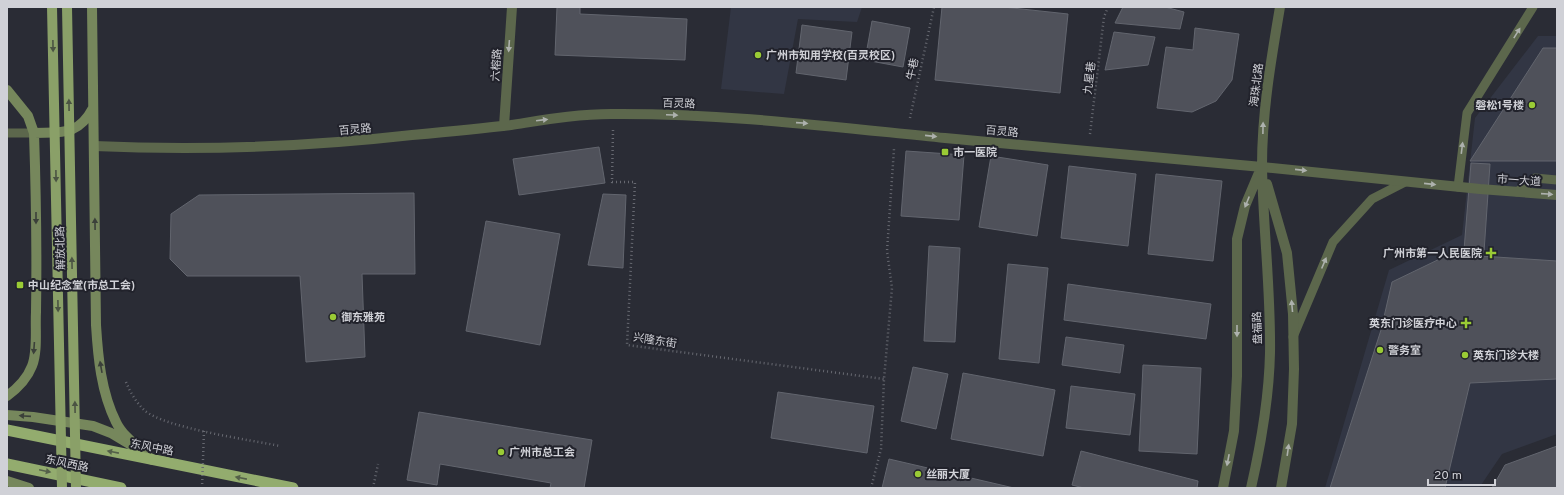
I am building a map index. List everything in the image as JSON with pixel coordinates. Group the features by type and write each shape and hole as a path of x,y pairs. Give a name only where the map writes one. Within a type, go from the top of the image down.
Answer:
{"highway":[{"name":"东风中路","path":"7,430 293,488"},
{"name":"东风西路","path":"7,464 122,488"}],"main road":[{"name":"解放北路","path":"52,7 62,488"},
{"name":"解放北路","path":"66,7 76,488"},
{"path":"92,7 96,325 101,369 107,399 116,422 128,437 152,460"},
{"path":"7,90 28,116 34,133 36,277 35,349 32,365 26,378 16,390 7,396"},
{"path":"34,133 64,132 78,127 87,119 93,108"},
{"path":"7,415 51,419 101,428 130,444 152,460"},
{"path":"7,482 29,488"}],"street":[{"name":"六榕路","path":"504,126 512,7"},
{"name":"海珠北路","path":"1262,166 1263,120 1280,7"},
{"name":"百灵路","path":"94,146 135,148 219,148 330,143 504,126 590,114 613,114 730,118 819,124 907,134 1262,166 1405,182"},
{"path":"1262,166 1287,253 1293,314 1292,424 1281,488"},
{"path":"1223,488 1234,431 1237,376 1237,239 1245,206 1262,166"},
{"name":"盘福路","path":"1251,488 1258,458 1264,419 1270,352 1262,166"},
{"name":"市一大道","path":"1405,182 1557,195"}],"lane":[{"path":"1458,187 1466,113 1532,7"},
{"path":"7,132 34,133"},
{"path":"1517,192 1535,178 1557,180"},
{"path":"1293,338 1333,242 1372,199 1405,182"}],"path":[{"name":"牛巷","path":"907,134 934,7"},
{"name":"九星巷","path":"1088,151 1104,17 1108,7"},
{"name":"兴隆东街","path":"613,114 612,182 635,182 627,345 884,379"},
{"path":"871,488 881,449 884,379 892,288 887,251 895,132"},
{"path":"126,382 131,394 145,411 166,422 280,446"},
{"path":"202,488 204,431"},
{"path":"373,488 378,464"}],"shaded area":[{"name":"广州市知用学校(百灵校区)","path":"731,7 862,7 857,22 798,19 784,94 721,89"},
{"name":"广州市第一人民医院","path":"1538,36 1557,36 1557,434 1502,454 1479,488 1325,488 1389,270 1462,235 1475,118"}],"building":[{"path":"557,7 580,7 580,14 687,19 685,60 555,55"},
{"path":"942,7 1003,7 1068,14 1060,93 935,80"},
{"path":"1123,7 1165,7 1184,12 1180,29 1115,23"},
{"path":"872,21 910,28 903,67 865,60"},
{"path":"802,25 852,32 846,80 796,73"},
{"path":"1195,28 1239,34 1232,80 1216,101 1192,112 1157,108 1166,47 1193,50"},
{"path":"1114,32 1155,37 1148,65 1105,70"},
{"name":"磐松1号楼","path":"1543,48 1557,48 1557,161 1470,161"},
{"path":"599,147 605,183 519,195 513,159"},
{"path":"906,151 964,155 959,220 901,216"},
{"path":"991,156 1048,165 1037,236 979,227"},
{"path":"1471,163 1490,164 1484,252 1464,250"},
{"path":"1069,166 1136,174 1128,246 1061,238"},
{"path":"1156,174 1222,181 1213,261 1148,254"},
{"name":"御东雅苑","path":"414,193 415,274 362,274 365,357 306,362 300,276 187,276 170,259 171,214 199,195"},
{"path":"603,194 626,195 623,268 588,265"},
{"path":"486,221 560,234 540,345 466,331"},
{"path":"929,246 960,248 955,342 924,341"},
{"name":"英东门诊大楼","path":"1450,254 1557,261 1557,379 1470,383 1445,488 1330,488 1381,330 1392,282"},
{"path":"1008,264 1048,268 1039,363 999,359"},
{"path":"1068,284 1211,304 1206,339 1064,320"},
{"path":"1066,337 1124,345 1120,373 1062,365"},
{"path":"1143,365 1201,368 1197,454 1139,451"},
{"path":"913,367 948,374 936,429 901,421"},
{"path":"963,373 1055,390 1043,456 951,439"},
{"path":"1071,386 1135,394 1130,435 1066,428"},
{"path":"778,392 874,406 867,453 771,438"},
{"name":"广州市总工会","path":"419,412 592,440 584,488 550,488 551,483 440,464 437,485 407,480"},
{"path":"1557,446 1557,488 1492,488 1505,465"},
{"path":"1081,451 1198,481 1197,488 1084,488 1072,485"},
{"name":"丝丽大厦","path":"889,459 1014,488 882,488"}],"place":[{"name":"广州市知用学校(百灵校区)","path":"758,55"},
{"name":"磐松1号楼","path":"1532,105"},
{"name":"市一医院","path":"945,152"},
{"name":"广州市第一人民医院","path":"1491,253"},
{"name":"中山纪念堂(市总工会)","path":"20,285"},
{"name":"御东雅苑","path":"333,317"},
{"name":"英东门诊医疗中心","path":"1466,323"},
{"name":"警务室","path":"1380,350"},
{"name":"英东门诊大楼","path":"1465,355"},
{"name":"广州市总工会","path":"501,452"},
{"name":"丝丽大厦","path":"918,474"}]}
